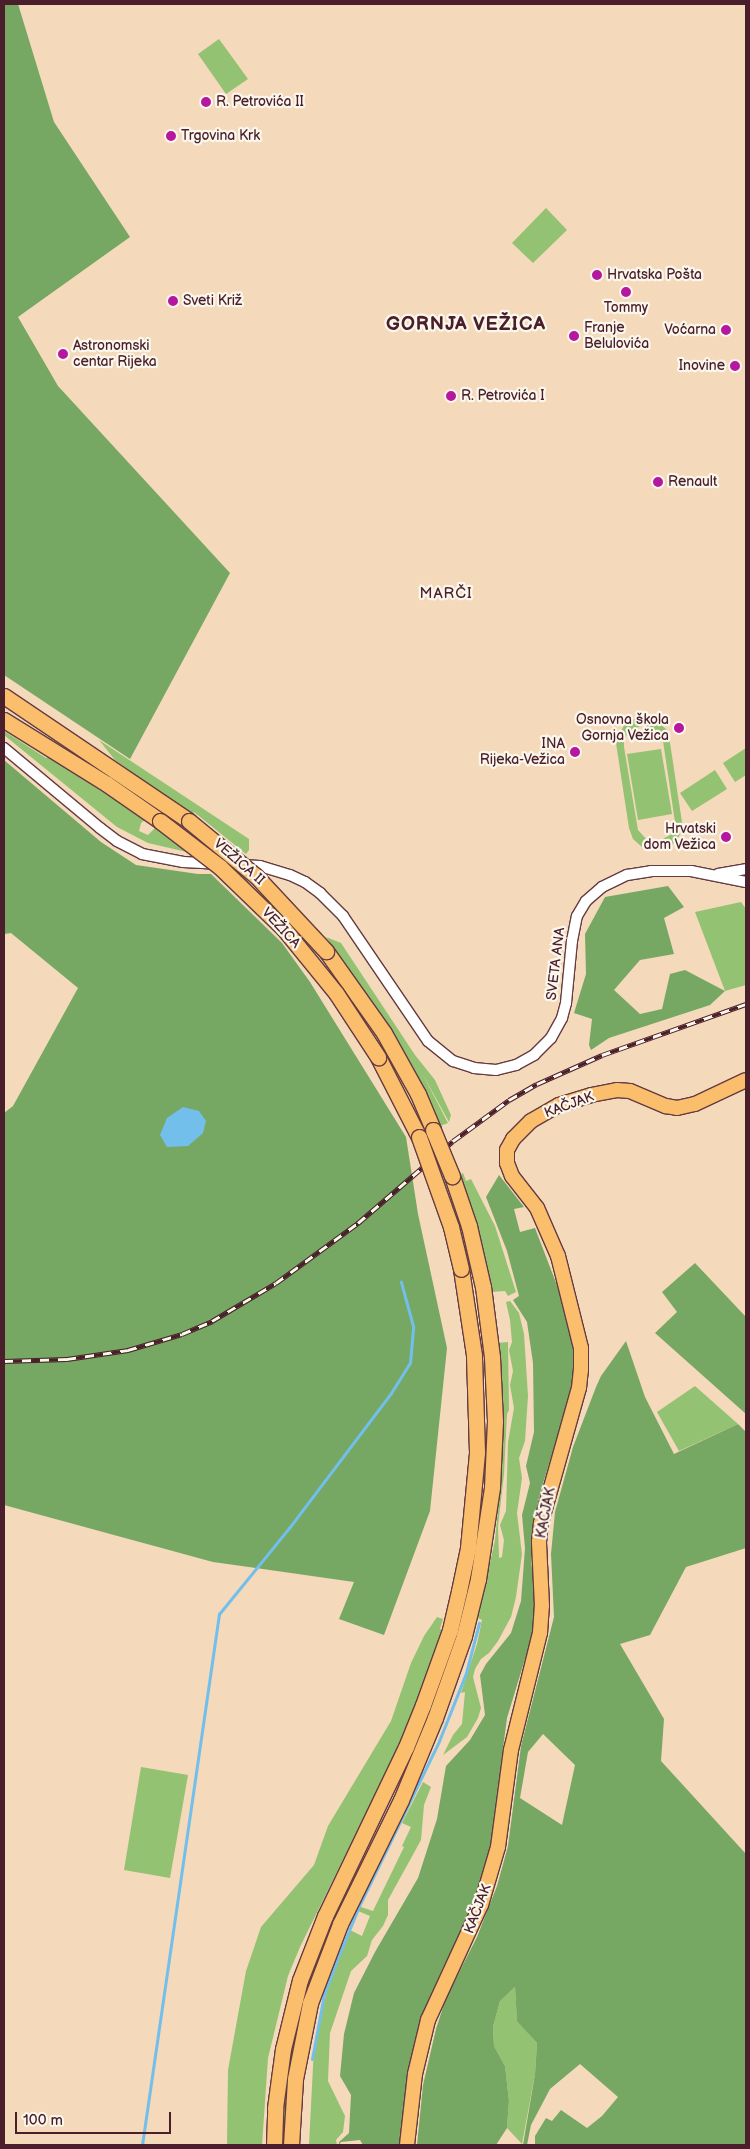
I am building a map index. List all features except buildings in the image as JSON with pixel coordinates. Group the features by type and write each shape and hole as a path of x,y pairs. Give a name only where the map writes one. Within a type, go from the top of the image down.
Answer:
{"highway":[{"name":"VEŽICA II","path":"4,696 189,821 256,876 326,951 384,1033 418,1094 452,1176 469,1226 483,1287 492,1357 495,1421 492,1487 478,1579 464,1636 435,1718 401,1800 340,1924 310,2004 302,2036"},
{"name":"VEŽICA","path":"4,720 107,784 160,821 220,867 284,929 336,993 378,1057 419,1137 451,1226 461,1269 474,1355 477,1452 468,1548 447,1639 420,1713 312,1946"},
{"path":"266,2145 266,2105 273,2050 292,1979 312,1946"},
{"path":"274,2145 275,2108 283,2049 296,1994 312,1946"},
{"path":"291,2145 295,2079 302,2036"},
{"path":"300,2145 304,2057 302,2036"}],"main road":[{"name":"KAČJAK","path":"407,2145 415,2074 428,2020 481,1905 498,1847 511,1750 540,1634 542,1606 539,1552 542,1523 579,1388 581,1370 581,1348 558,1256 536,1208 512,1176 506,1163 507,1150 513,1138 531,1121 559,1105 591,1095 617,1090 630,1091 666,1106 677,1108 695,1104 746,1080"}],"street":[{"name":"SVETA ANA","path":"4,748 100,828 136,851 153,857 183,862 260,866 290,875 305,882 320,893 343,916 420,1030 438,1051 461,1065 496,1070 522,1062 543,1048 551,1038 562,1018 568,988 572,941 577,916 594,893 624,876 665,871 713,874"},
{"path":"713,874 746,869"},
{"path":"713,874 746,882"}],"green space":[{"path":"4,4 18,4 54,122 130,237 18,317 58,386 230,573 130,759 4,675"},
{"path":"219,39 248,79 226,94 198,54"},
{"path":"546,208 567,230 533,263 512,243"},
{"path":"636,718 655,720 666,729 669,736 683,829 675,843 661,850 642,847 633,839 629,828 616,743 624,725","holes":["643,725 656,731 663,741 675,822 672,834 657,842 647,840 638,830 624,747 624,741 628,732"]},
{"path":"4,731 46,758 50,757 145,820 141,823 139,831 148,835 155,828 187,852 148,843 117,827 4,735"},
{"path":"99,740 249,839 249,850 246,854 194,812 192,815 115,760"},
{"path":"746,748 746,775 735,782 723,763"},
{"path":"661,749 672,814 638,820 627,754"},
{"path":"4,760 101,842 136,865 198,874 211,874 282,943 310,982 406,1137 418,1214 447,1348 430,1511 384,1635 339,1619 354,1582 213,1562 4,1505 4,1113 13,1106 78,988 11,933 4,934"},
{"path":"715,770 727,789 692,811 680,793"},
{"path":"668,886 684,907 664,918 674,954 640,960 614,990 640,1014 662,1009 670,974 685,970 725,991 710,1005 609,1038 591,1050 589,1045 592,1019 574,1013 586,974 585,934 605,897"},
{"path":"741,902 746,909 746,985 725,991 695,912"},
{"path":"326,937 341,943 415,1055 435,1080 451,1115 449,1122 422,1073 448,1123 440,1126 412,1066 392,1031"},
{"path":"463,1173 466,1181 471,1179 495,1226 516,1292 508,1296 505,1291 491,1292 474,1220 460,1175"},
{"path":"499,1175 524,1207 514,1209 520,1232 535,1228 558,1288 561,1287 575,1350 575,1379 541,1490 534,1521 531,1558 536,1609 532,1636 507,1718 485,1874 468,1919 442,1970 420,2020 410,2063 400,2145 363,2145 360,2140 341,2142 339,2145 339,2142 349,2133 351,2095 340,2076 344,2034 354,1993 375,1952 418,1878 437,1819 446,1766 470,1740 485,1715 480,1675 486,1664 511,1633 521,1601 525,1548 522,1515 530,1483 526,1466 534,1432 533,1363 527,1322 513,1300 519,1296 507,1251 486,1197"},
{"path":"695,1263 746,1317 746,1414 655,1333 677,1312 662,1292"},
{"path":"510,1301 519,1313 524,1334 528,1396 525,1441 519,1458 522,1478 517,1513 522,1554 516,1597 511,1617 498,1641 489,1653 481,1659 475,1669 473,1677 481,1708 478,1718 467,1737 443,1755 453,1735 462,1724 465,1692 461,1693 477,1644 482,1620 478,1618 495,1540 503,1433 498,1343 508,1342 509,1410 507,1414 504,1474 498,1526 499,1558 502,1557 504,1540 500,1525 506,1511 508,1442 514,1408 510,1385 513,1371 509,1350 512,1342 506,1302"},
{"path":"626,1341 645,1397 674,1454 738,1424 746,1432 746,1548 686,1567 650,1635 620,1644 664,1719 661,1761 746,1854 746,2145 535,2145 535,2136 546,2118 552,2121 561,2110 587,2128 602,2116 618,2097 580,2064 550,2089 531,2125 527,2145 523,2145 535,2074 537,2043 517,2021 515,1987 500,2001 493,2027 494,2046 505,2066 509,2101 507,2128 496,2145 417,2145 423,2085 436,2029 446,1998 477,1937 497,1886 508,1846 521,1746 554,1617 551,1554 555,1512 573,1447 601,1376","holes":["543,1734 575,1765 562,1825 520,1798 528,1752"]},
{"path":"695,1386 738,1424 679,1451 657,1412"},
{"path":"437,1617 443,1619 440,1629 442,1630 423,1686 398,1748 300,1947 288,1976 268,2058 262,2145 227,2145 228,2070 246,1971 261,1927 314,1865 328,1826 391,1721 411,1663 424,1636"},
{"path":"141,1767 188,1775 170,1878 124,1870"},
{"path":"423,1782 431,1787 424,1805 421,1840 388,1900 388,1915 383,1926 372,1940 367,1956 351,1971 330,2033 328,2081 345,2116 343,2132 336,2140 337,2145 309,2145 314,2047 327,1991 350,1930 362,1936 370,1916 358,1911 361,1907 373,1911 404,1847 402,1846 411,1827 402,1823"},
{"path":"353,1872 356,1873 330,1930 285,2145 282,2145 284,2091 299,2009 316,1957"},
{"path":"515,1987 517,2020 537,2043 535,2074 522,2144 507,2128 509,2101 505,2066 494,2046 493,2027 500,2001"}],"water":[{"path":"183,1107 199,1111 206,1121 203,1133 188,1146 167,1147 160,1135 167,1118"}],"waterway":[{"path":"142,2145 219,1614 289,1528 391,1393 410,1363 413,1326 401,1282"},
{"path":"312,2059 324,1994 336,1962 359,1906 439,1741 466,1673 479,1623"}],"railway":[{"path":"4,1361 67,1359 128,1350 182,1334 212,1321 276,1283 358,1223 453,1141 509,1100 537,1084 602,1055 746,1004"}],"place":[{"name":"R. Petrovića II","path":"206,102"},
{"name":"Trgovina Krk","path":"171,136"},
{"name":"Hrvatska Pošta","path":"597,275"},
{"name":"Tommy","path":"626,292"},
{"name":"Sveti Križ","path":"173,301"},
{"name":"Voćarna","path":"726,330"},
{"name":"Franje Belulovića","path":"574,336"},
{"name":"Astronomski centar Rijeka","path":"63,354"},
{"name":"Inovine","path":"735,366"},
{"name":"R. Petrovića I","path":"451,396"},
{"name":"Renault","path":"658,482"},
{"name":"Osnovna škola Gornja Vežica","path":"679,728"},
{"name":"INA Rijeka-Vežica","path":"575,752"},
{"name":"Hrvatski dom Vežica","path":"726,837"}],"district":[{"name":"GORNJA VEŽICA","path":"466,325"},
{"name":"MARČI","path":"446,594"}]}
